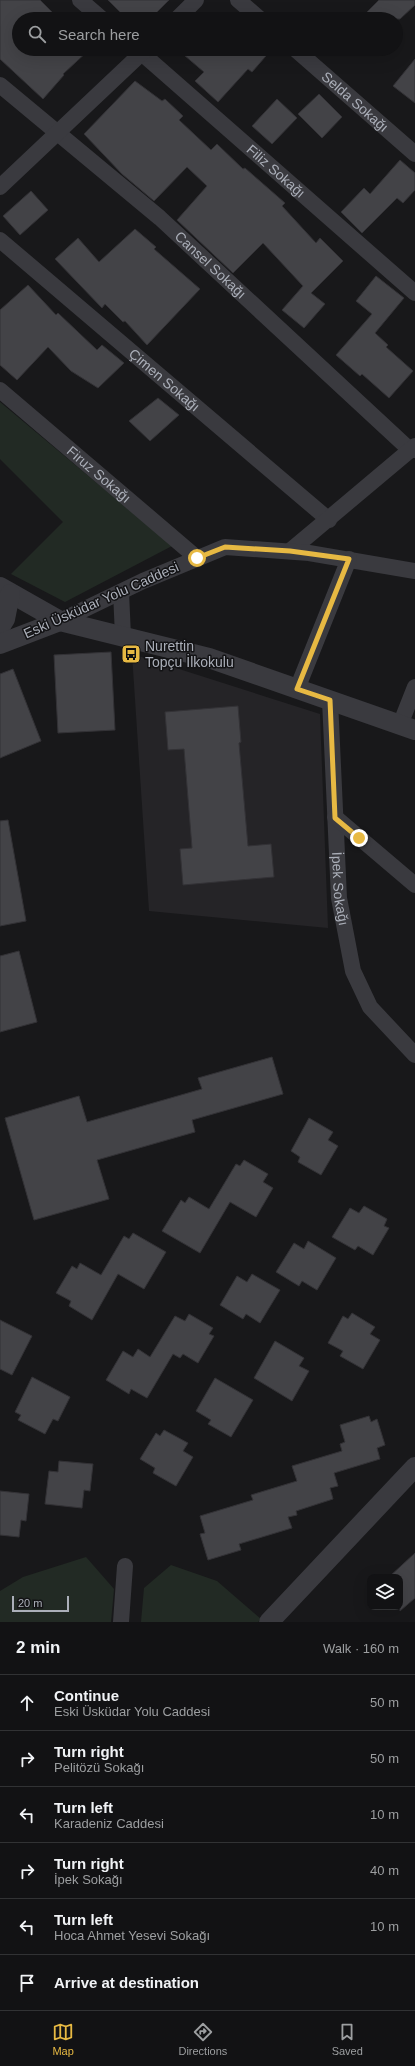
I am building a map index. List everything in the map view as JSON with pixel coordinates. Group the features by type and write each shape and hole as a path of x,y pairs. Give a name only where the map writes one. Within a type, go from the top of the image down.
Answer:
{"street":[{"path":"80,0 94,12"},
{"path":"184,12 196,0"},
{"path":"238,0 252,12"},
{"path":"0,187 58,133 135,56"},
{"name":"Filiz Sokağı","path":"148,56 415,293"},
{"name":"Selda Sokağı","path":"303,56 415,154"},
{"name":"Cansel Sokağı","path":"0,85 160,218 413,448"},
{"name":"Çimen Sokağı","path":"0,240 329,520"},
{"name":"Firuz Sokağı","path":"0,390 197,558"},
{"path":"290,551 329,520 413,448"},
{"name":"Eski Üsküdar Yolu Caddesi","path":"0,644 60,620 197,558 225,547 290,551 349,559 415,571"},
{"path":"297,689 349,559"},
{"path":"0,627 6,619 5,591 60,620 209,658 408,728 415,687"},
{"path":"121,592 123,636"},
{"name":"İpek Sokağı","path":"330,700 339,898 353,971 370,1007 415,1055"},
{"path":"335,818 415,885"},
{"path":"269,1622 415,1467"},
{"path":"121,1622 125,1566"}],"shaded area":[{"path":"0,402 172,546 65,602 11,574 63,522 0,459"},
{"path":"132,654 320,714 328,928 149,911"},
{"path":"86,1557 114,1589 111,1622 0,1622 0,1591 23,1577"},
{"path":"171,1565 217,1581 261,1619 258,1622 141,1622 144,1588"}],"building":[{"path":"0,0 40,0 52,12 12,12 12,56 82,56 63,74 64,75 43,99 0,59"},
{"path":"108,0 169,0 157,12 120,12"},
{"path":"379,0 415,0 415,5 403,16 403,12 367,12"},
{"path":"185,56 266,56 252,72 248,69 218,102 195,81 204,72"},
{"path":"415,59 415,103 393,86"},
{"path":"135,81 162,101 165,99 183,116 179,120 211,150 217,144 243,169 245,168 285,203 282,206 316,243 320,238 343,261 311,293 325,304 304,328 282,310 303,286 263,243 233,273 177,220 207,186 187,167 154,201 122,174 84,134"},
{"path":"319,94 342,117 322,138 298,114"},
{"path":"277,99 297,118 272,144 252,126"},
{"path":"400,160 415,173 415,190 403,203 397,198 362,233 341,212 364,188 370,194"},
{"path":"31,191 48,210 20,235 3,216"},
{"path":"135,229 156,247 154,249 200,289 147,345 125,321 123,322 105,304 102,308 55,259 78,238 99,262"},
{"path":"376,276 404,298 375,333 388,345 386,347 413,371 389,398 362,374 360,376 336,355 372,314 356,301"},
{"path":"28,285 56,315 58,313 97,350 102,345 124,363 98,388 71,371 48,347 17,380 0,365 0,310"},
{"path":"158,398 179,415 150,441 129,421"},
{"path":"111,652 115,730 58,733 54,655"},
{"path":"13,669 41,741 0,758 0,674"},
{"path":"238,706 241,742 239,743 248,846 271,844 274,877 183,885 180,849 192,848 184,749 168,750 165,712"},
{"path":"8,820 26,921 0,926 0,821"},
{"path":"19,951 37,1022 0,1032 0,956"},
{"path":"272,1057 283,1094 192,1120 195,1132 97,1160 109,1199 34,1220 5,1118 79,1096 87,1122 202,1089 198,1078"},
{"path":"309,1118 333,1132 328,1140 338,1146 321,1175 298,1162 300,1157 291,1151"},
{"path":"244,1160 268,1174 263,1182 273,1188 256,1217 230,1202 200,1253 162,1231 181,1200 185,1203 189,1197 209,1209 236,1164 240,1166"},
{"path":"364,1206 387,1219 384,1226 389,1228 373,1255 358,1246 355,1250 332,1237 350,1208 359,1213"},
{"path":"133,1233 166,1252 144,1289 118,1274 92,1320 69,1306 71,1301 56,1293 72,1266 77,1269 80,1263 101,1275 124,1236 129,1239"},
{"path":"308,1241 336,1258 317,1290 302,1281 299,1286 276,1272 294,1243 304,1249"},
{"path":"252,1274 280,1290 260,1323 246,1314 243,1319 220,1305 237,1276 247,1282"},
{"path":"352,1313 375,1327 370,1334 380,1340 363,1369 340,1356 343,1351 328,1343 343,1316 348,1319"},
{"path":"189,1314 213,1328 209,1334 214,1336 198,1363 183,1354 180,1358 173,1354 147,1398 131,1389 129,1394 106,1380 123,1351 133,1357 138,1349 150,1357 175,1316 185,1321"},
{"path":"0,1320 32,1336 12,1375 0,1369"},
{"path":"275,1341 304,1358 299,1366 309,1371 292,1401 254,1378"},
{"path":"32,1377 70,1397 58,1421 53,1419 45,1434 18,1420 21,1415 15,1412"},
{"path":"215,1378 253,1400 231,1437 208,1424 211,1420 196,1411"},
{"path":"369,1416 371,1422 377,1419 385,1445 377,1448 380,1459 334,1473 338,1486 330,1488 333,1499 296,1511 297,1515 288,1517 292,1528 239,1544 241,1550 208,1560 200,1534 205,1533 200,1516 253,1500 251,1495 297,1481 292,1466 342,1451 340,1444 345,1442 340,1425"},
{"path":"164,1430 188,1443 183,1451 193,1457 176,1486 153,1473 155,1468 140,1459 156,1433 160,1436"},
{"path":"59,1461 93,1464 90,1491 84,1490 82,1508 45,1504 49,1471 58,1472"},
{"path":"0,1491 29,1494 26,1521 21,1520 19,1537 0,1535"},
{"path":"415,1553 415,1598 403,1608 403,1574 392,1574"}],"place":[{"name":"Nurettin Topçu İlkokulu","path":"131,654"}],"route":[{"path":"197,558 225,547 290,551 349,559 297,689 330,700 335,818 359,838"}]}
